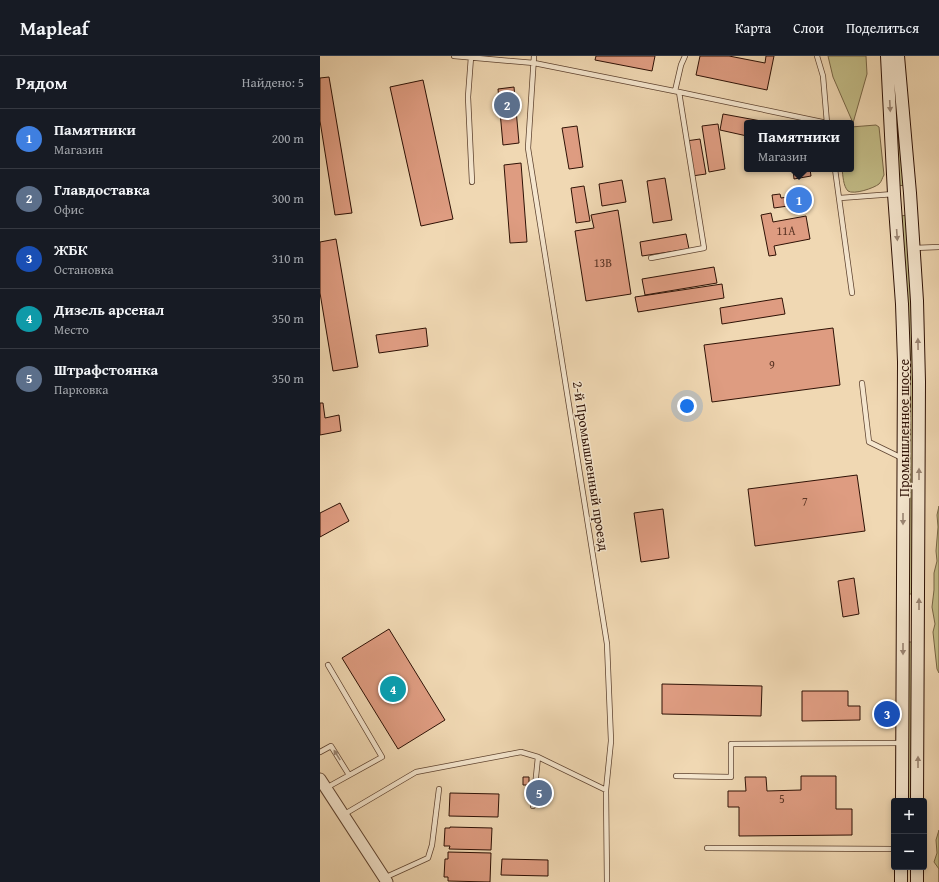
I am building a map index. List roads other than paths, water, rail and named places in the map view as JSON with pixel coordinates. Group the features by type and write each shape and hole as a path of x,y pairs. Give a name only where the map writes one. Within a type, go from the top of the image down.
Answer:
{"main road":[{"name":"Промышленное шоссе","path":"887,56 894,194 902,304 904,362 902,798"},
{"name":"Промышленное шоссе","path":"898,56 910,193 917,301 919,382 917,798"},
{"path":"894,194 910,193"},
{"path":"903,624 919,624"},
{"path":"901,870 901,882"},
{"path":"917,870 917,882"}],"street":[{"path":"323,783 385,880"}],"lane":[{"path":"454,56 534,63 813,120"},
{"name":"2-й Промышленный проезд","path":"534,56 528,148 608,644 611,741 606,790 607,882"},
{"path":"651,258 704,248 677,91 684,56"},
{"path":"817,56 822,76 827,120"},
{"path":"471,57 468,98 472,182"},
{"path":"836,172 852,293"},
{"path":"840,198 894,194"},
{"path":"914,248 939,247"},
{"path":"862,383 869,442 904,459"},
{"path":"323,783 349,775 382,757 328,665"},
{"path":"676,776 731,776 731,744 902,743"},
{"path":"320,752 331,746 349,775"},
{"path":"343,815 416,772 521,752 538,757 606,790"},
{"path":"533,806 538,757"},
{"path":"385,880 428,858 432,845 439,789"},
{"path":"707,848 891,848"}],"place":[{"name":"Главдоставка","path":"507,105"},
{"name":"Памятники","path":"799,200"},
{"name":"Дизель арсенал","path":"393,689"},
{"name":"ЖБК","path":"887,714"},
{"name":"Штрафстоянка","path":"539,793"}]}
